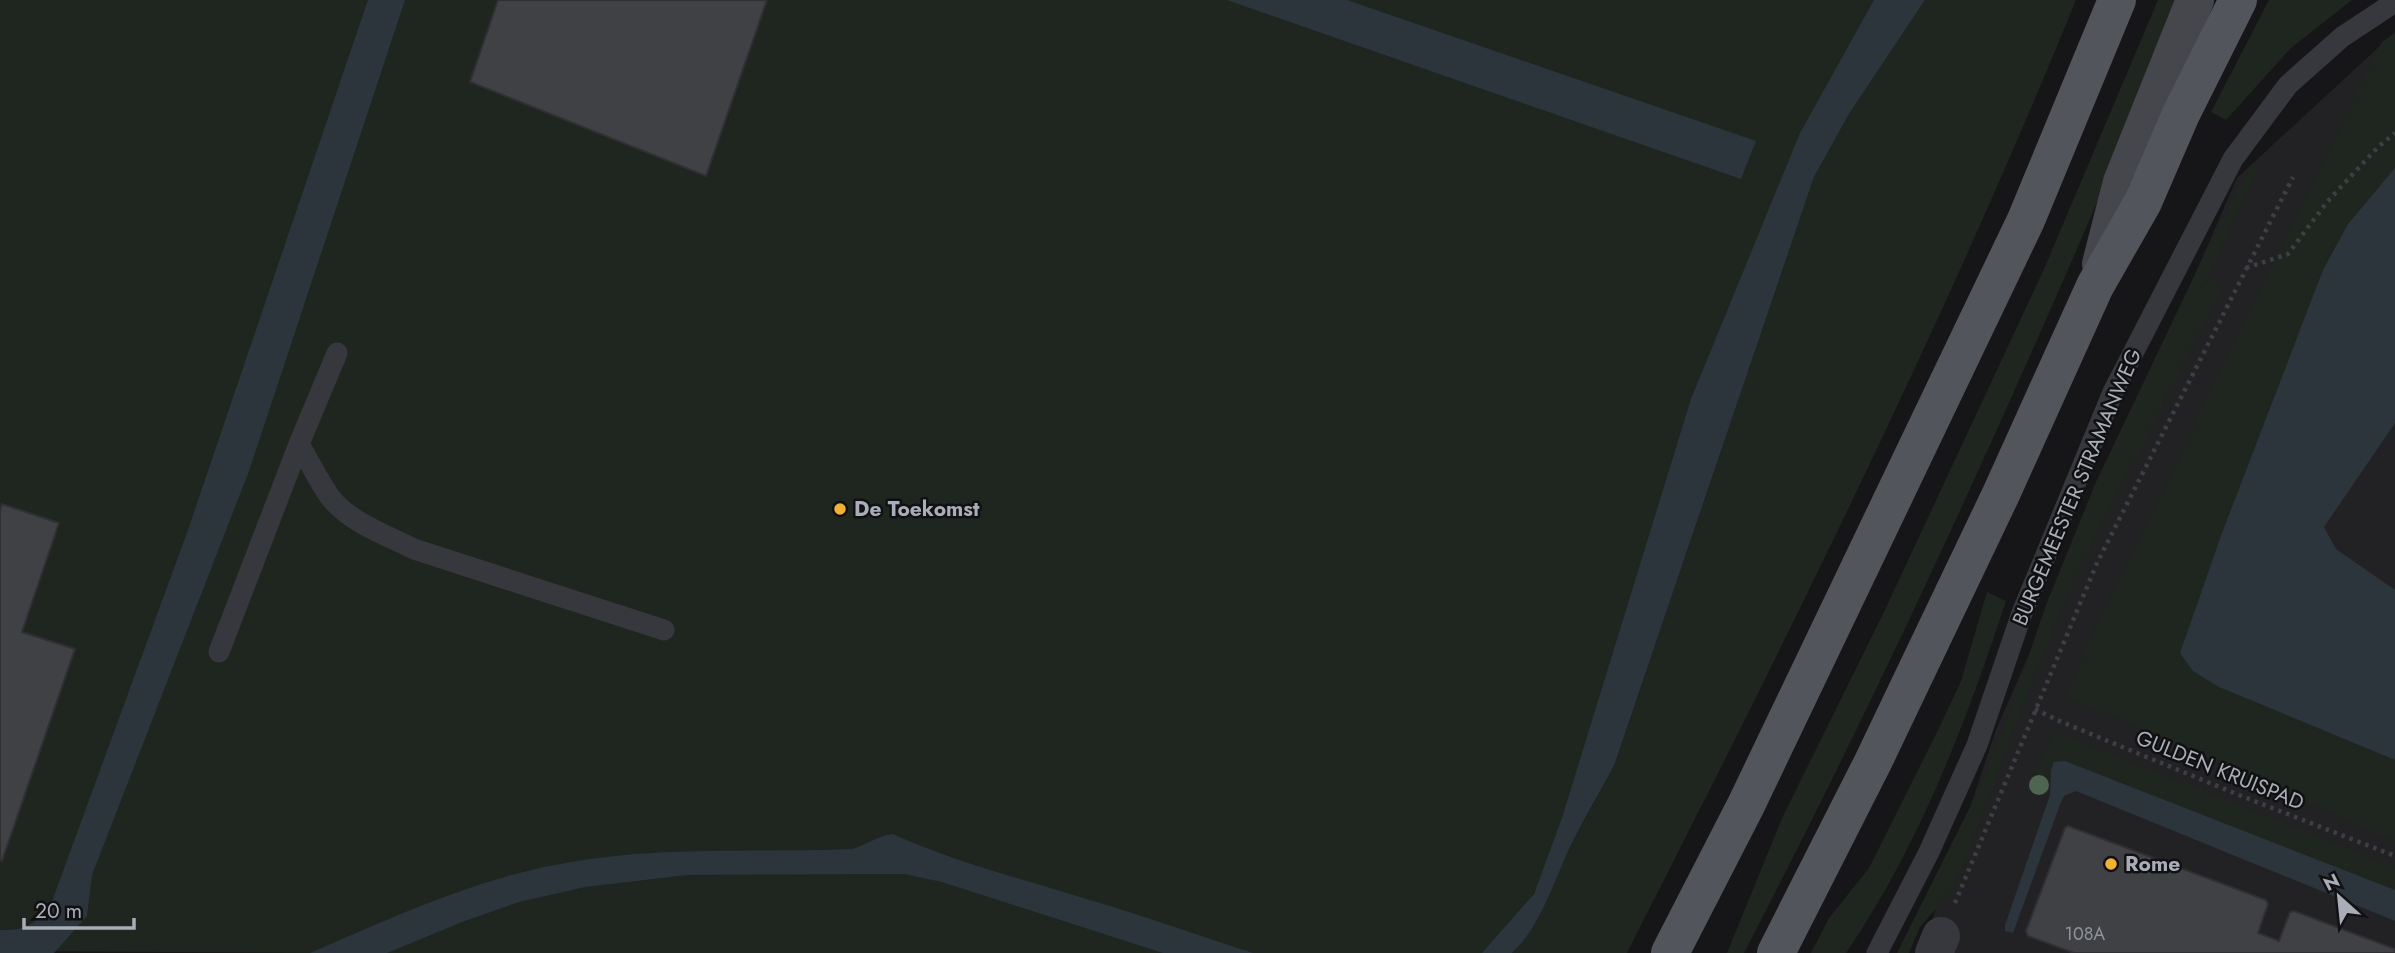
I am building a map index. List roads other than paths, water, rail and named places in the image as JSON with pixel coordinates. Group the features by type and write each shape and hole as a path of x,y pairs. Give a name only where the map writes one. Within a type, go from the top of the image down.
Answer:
{"main road":[{"path":"1670,953 1746,805 2026,220 2117,0"},
{"path":"2095,286 2122,182 2195,0"},
{"path":"1776,953 1873,762 2001,494 2095,286 2143,202 2181,114 2238,0"}],"lane":[{"name":"BURGEMEESTER STRAMANWEG","path":"1877,953 1929,852 1977,745 2022,613 2113,392 2233,159 2288,85 2342,37 2395,2"},
{"path":"219,652 299,444 337,354"},
{"path":"299,444 331,499 356,519 386,535 414,549 664,630"}],"place":[{"name":"De Toekomst","path":"840,509"},
{"name":"Rome","path":"2111,864"}]}
